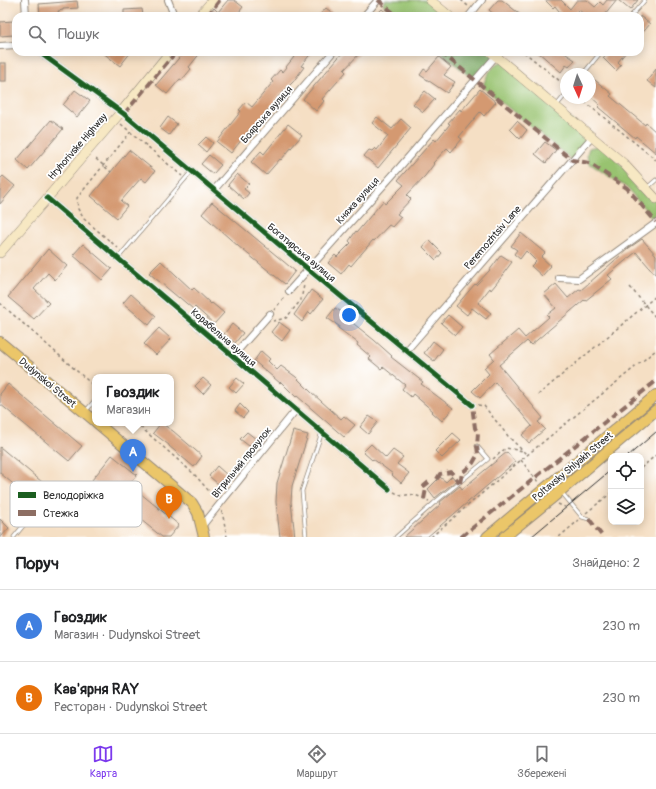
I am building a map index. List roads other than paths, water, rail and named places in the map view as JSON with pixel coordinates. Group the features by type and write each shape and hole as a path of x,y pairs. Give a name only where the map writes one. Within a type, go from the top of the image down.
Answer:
{"main road":[{"name":"Dudynskoi Street","path":"0,342 92,419"},
{"name":"Poltavsky Shlyakh Street","path":"487,537 656,395"},
{"name":"Poltavsky Shlyakh Street","path":"504,537 561,491 656,410"},
{"name":"Dudynskoi Street","path":"101,426 185,497 196,509 204,537"}],"street":[{"path":"25,0 26,12"},
{"path":"168,0 173,12"},
{"path":"202,12 213,0"},
{"path":"368,12 378,0"},
{"path":"430,0 444,12"},
{"path":"472,12 482,0"},
{"path":"0,46 12,45"},
{"name":"Богатирська вулиця","path":"44,56 136,124 191,172 472,405"},
{"name":"Hryhorivske Highway","path":"0,253 121,112 167,56"},
{"name":"Боярська вулиця","path":"214,190 330,56"},
{"name":"Княжа вулиця","path":"289,291 399,168 492,56"},
{"path":"496,56 623,163 656,199"},
{"name":"Peremozhtsiv Lane","path":"407,350 592,137"},
{"name":"Корабельна вулиця","path":"47,198 388,489"},
{"path":"559,278 580,279 656,223"},
{"path":"233,356 270,314"},
{"name":"Вітрильний провулок","path":"202,526 295,411"}],"lane":[{"path":"634,12 645,0"},
{"path":"588,68 598,56"},
{"path":"556,106 560,101"},
{"path":"118,258 191,172"},
{"path":"646,189 656,180"},
{"path":"85,413 92,404"},
{"path":"306,537 302,491 322,432"},
{"path":"396,537 434,503 488,460 477,446"},
{"path":"553,482 582,517 589,519"},
{"path":"14,537 22,527"}],"tram line":[{"path":"632,453 656,432"},
{"path":"531,537 608,473"}],"place":[{"name":"Гвоздик","path":"133,472"},
{"name":"Кав'ярня RAY","path":"169,519"}]}
